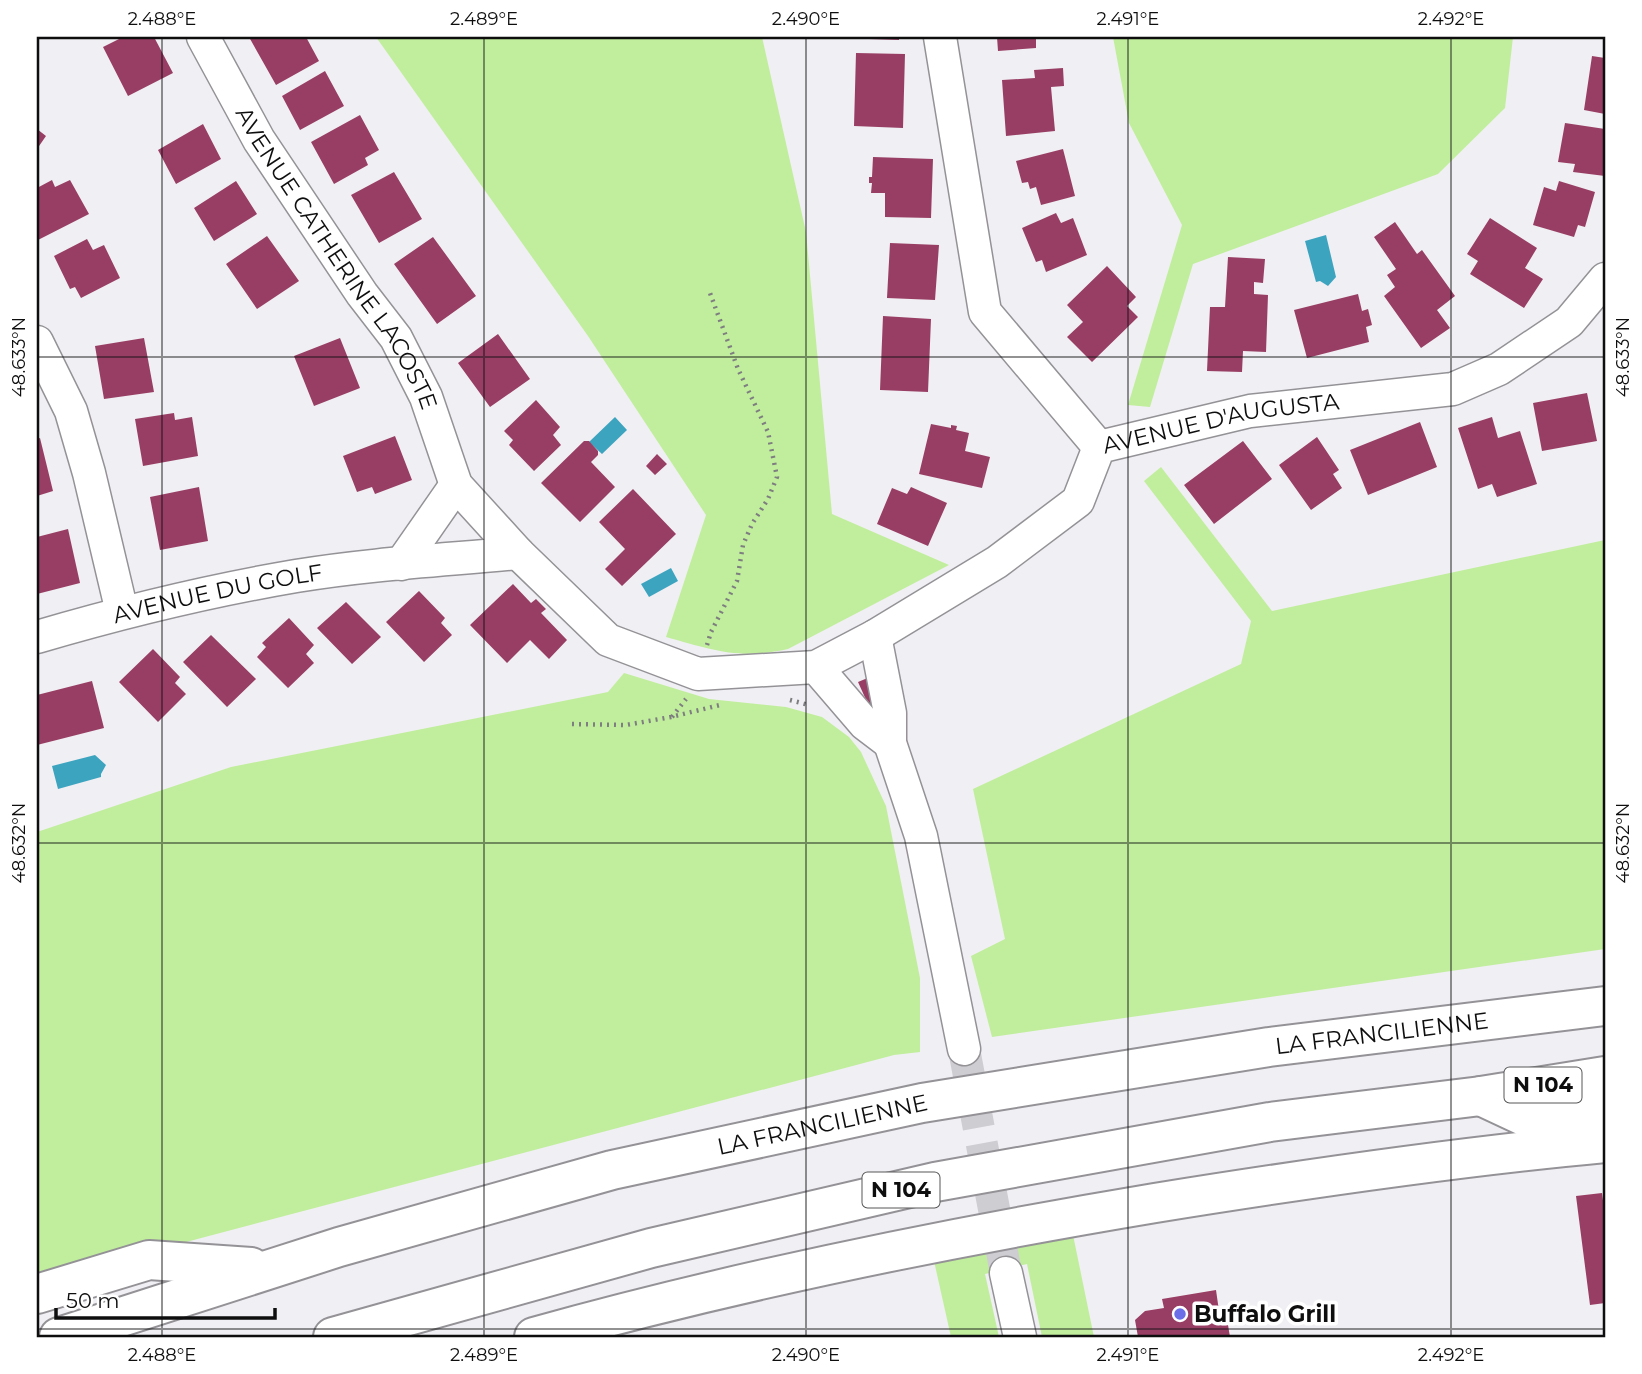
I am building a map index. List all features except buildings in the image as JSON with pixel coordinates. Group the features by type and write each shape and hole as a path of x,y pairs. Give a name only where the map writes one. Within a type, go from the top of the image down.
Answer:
{"highway":[{"name":"LA FRANCILIENNE","path":"59,1337 340,1247 612,1170 922,1102 1269,1047 1605,1006"},
{"name":"N 104","path":"333,1337 650,1248 935,1182 1270,1122 1480,1096 1605,1076"},
{"path":"1480,1096 1528,1118 1605,1111"},
{"path":"534,1337 771,1276 1029,1224 1277,1183 1605,1143"},
{"path":"37,1294 149,1261 271,1269"}],"street":[{"name":"AVENUE CATHERINE LACOSTE","path":"204,37 259,139 362,293 396,338 426,397 456,485"},
{"path":"940,37 985,312 1098,447"},
{"name":"AVENUE D'AUGUSTA","path":"816,667 875,636 997,562 1078,500 1098,447 1250,411 1453,389 1499,369 1569,322 1605,279"},
{"path":"37,342 71,411 89,473 122,612"},
{"path":"401,564 456,485 519,554 608,640 698,674 816,667 865,724 890,743"},
{"name":"AVENUE DU GOLF","path":"37,637 122,612 297,576 519,554"},
{"path":"875,636 890,713 890,743 921,836 964,1049"},
{"path":"1006,1273 1020,1337"}],"path":[{"path":"671,717 685,700 698,674 711,632 737,581 743,545 778,477 768,432 738,369 710,293"},
{"path":"780,697 814,706"},
{"path":"572,724 626,724 671,717 724,704"}],"green space":[{"path":"376,37 762,37 806,232 832,514 949,565 788,649 755,654 726,652 666,637 706,515 588,336"},
{"path":"1113,37 1513,37 1505,108 1438,174 1193,264 1150,407 1128,405 1182,225 1129,123"},
{"path":"1161,467 1272,611 1605,540 1605,949 992,1037 971,956 1005,939 973,789 1241,664 1251,621 1144,481"},
{"path":"624,673 709,699 786,707 822,717 849,737 861,752 886,806 920,978 920,1052 894,1055 122,1259 37,1286 37,832 231,767 608,692"},
{"path":"1072,1230 1094,1337 1042,1337 1027,1264 985,1274 999,1337 951,1337 934,1261"}],"water":[{"path":"1326,235 1336,277 1328,286 1320,281 1316,282 1305,241"},
{"path":"615,417 627,430 602,454 589,442"},
{"path":"671,568 678,581 649,597 641,584"},
{"path":"95,755 106,765 101,777 58,789 52,766"}],"tunnel":[{"path":"964,1049 1006,1273"}],"place":[{"name":"Buffalo Grill","path":"1180,1314"}]}
